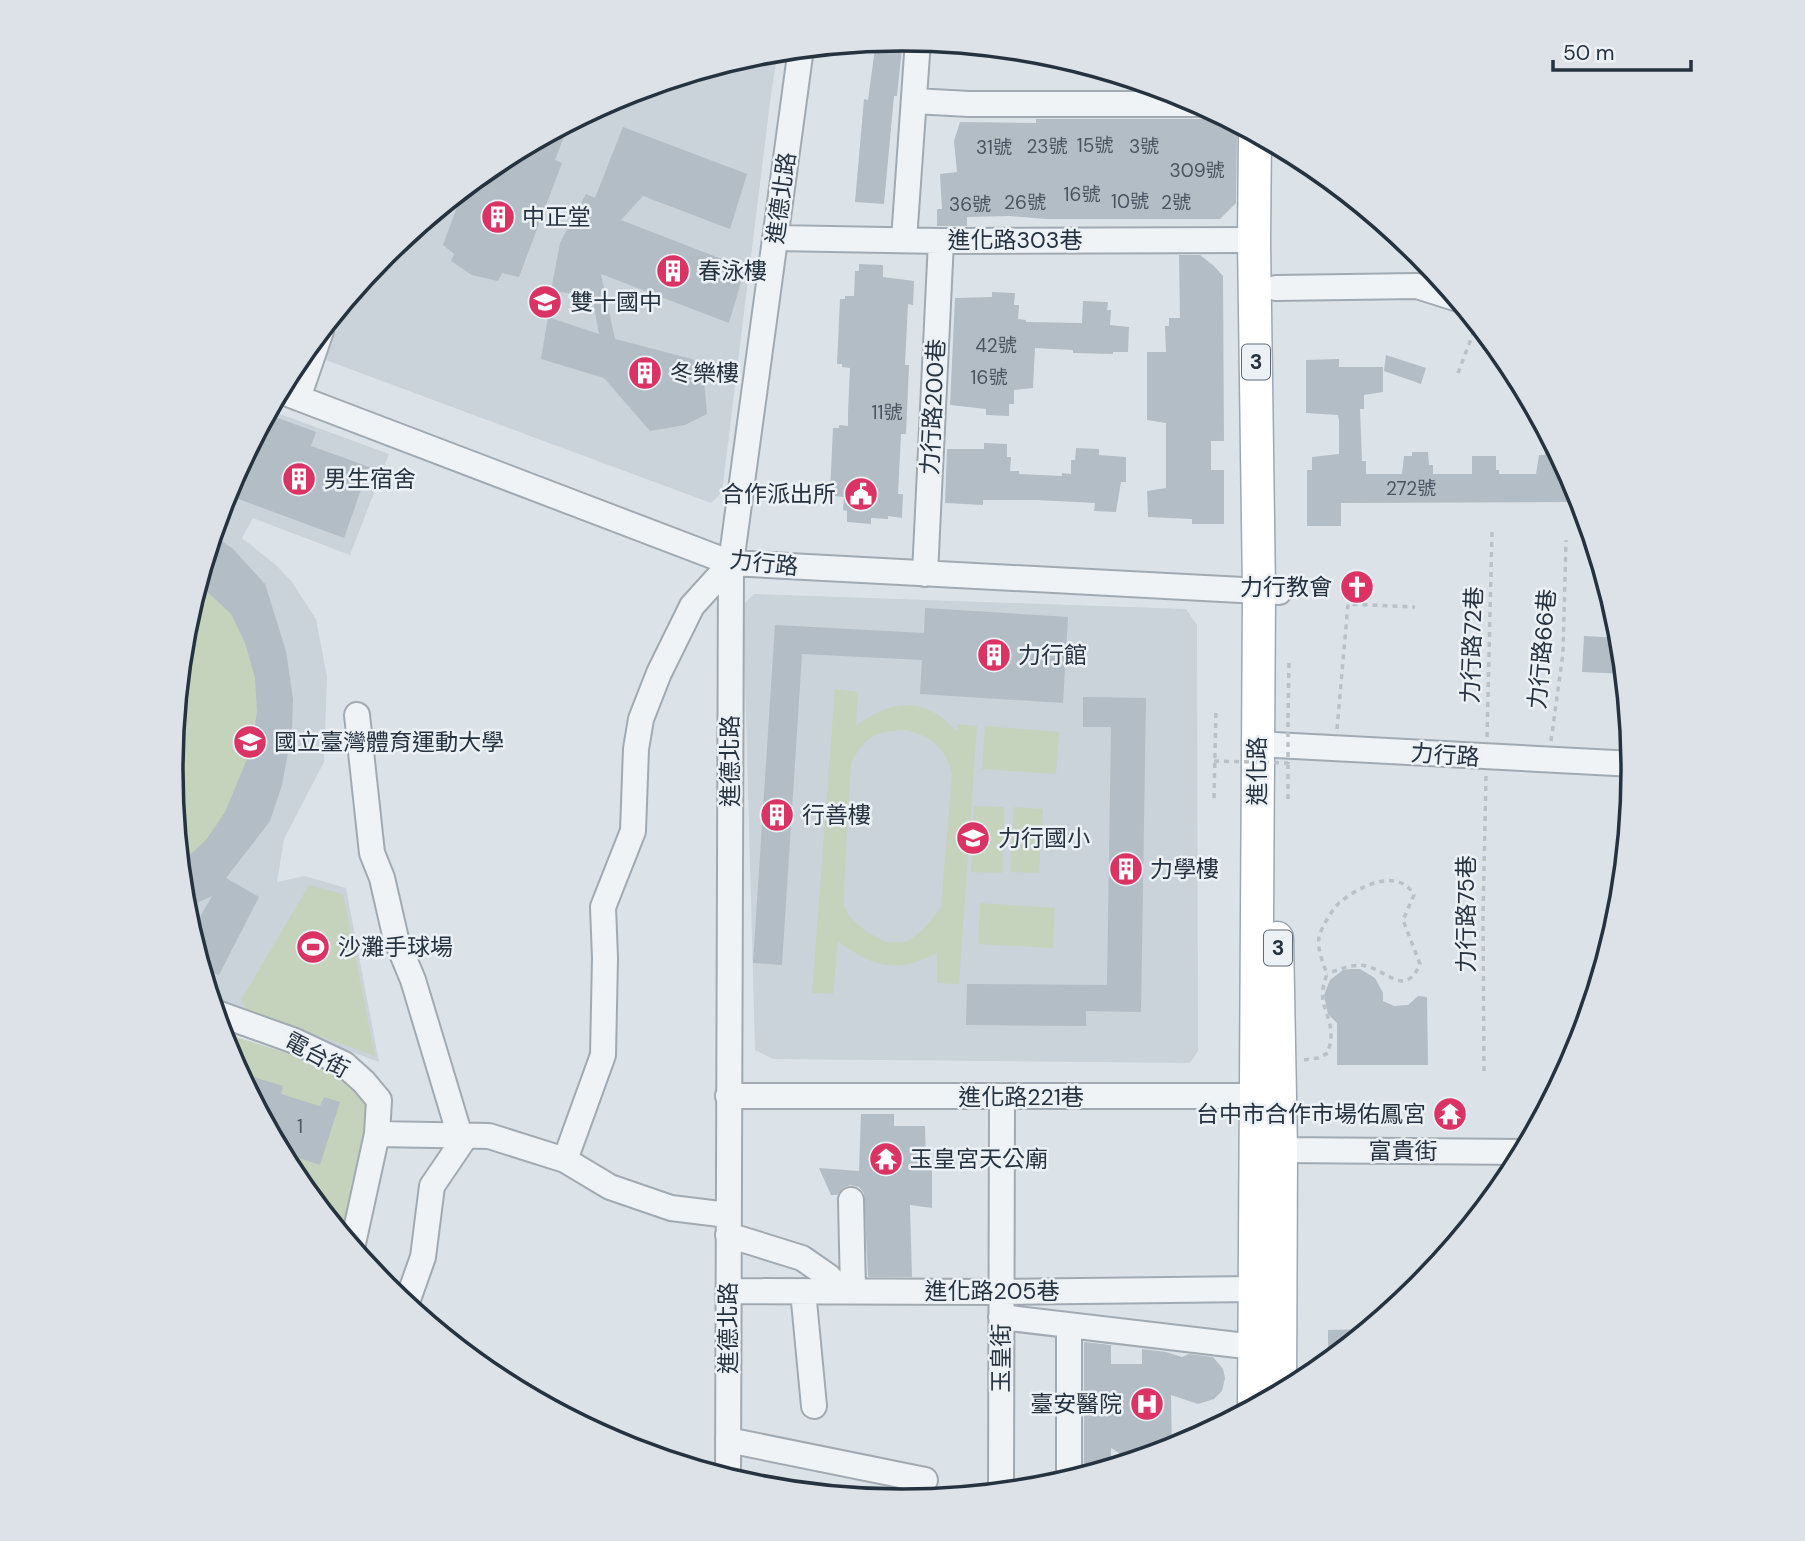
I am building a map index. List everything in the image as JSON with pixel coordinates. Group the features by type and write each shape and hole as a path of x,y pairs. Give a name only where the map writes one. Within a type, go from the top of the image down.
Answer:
{"main road":[{"name":"進化路","path":"1255,143 1254,240 1277,743 1280,1383"},
{"name":"進化路","path":"1269,592 1276,288 1276,156"},
{"name":"進化路","path":"1254,1398 1256,1096 1277,743"}],"street":[{"path":"904,240 917,51"},
{"name":"進德北路","path":"728,1469 731,563 800,59"},
{"path":"915,101 969,104 1173,104"},
{"name":"進化路303巷","path":"776,238 941,241 1254,240"},
{"name":"力行路200巷","path":"925,574 941,241"},
{"path":"1276,288 1417,286 1442,294"},
{"name":"力行路","path":"290,394 731,563 1269,592"},
{"path":"565,1160 603,1055 603,907 633,831 636,749 641,719 659,673 692,606 731,563"},
{"path":"357,715 372,853 382,878 396,939 413,980 463,1136 432,1186 423,1257 410,1294"},
{"name":"力行路","path":"1277,743 1486,758 1622,763"},
{"name":"電台街","path":"226,1016 295,1041 344,1064 379,1100 377,1134 354,1237"},
{"name":"進化路221巷","path":"728,1096 1256,1096"},
{"path":"1256,1096 1281,1150"},
{"name":"玉皇街","path":"1002,1098 1002,1483"},
{"path":"377,1134 489,1136 565,1160 610,1187 728,1225 803,1258 848,1291"},
{"name":"富貴街","path":"1281,1150 1512,1152"},
{"path":"848,1291 851,1200"},
{"name":"進化路205巷","path":"729,1291 1255,1289"},
{"path":"803,1291 814,1406"},
{"name":"進化路205巷","path":"1001,1317 1254,1347"},
{"name":"進化路205巷","path":"1069,1326 1069,1470"},
{"path":"728,1440 925,1480"}],"path":[{"path":"1458,373 1474,332"},
{"name":"力行路72巷","path":"1486,758 1492,532"},
{"name":"力行路66巷","path":"1548,760 1563,653 1566,540"},
{"path":"1335,748 1349,604 1415,607"},
{"path":"1288,799 1277,743 1289,663"},
{"path":"1214,798 1216,709"},
{"path":"1214,761 1277,743"},
{"name":"力行路75巷","path":"1484,1071 1486,758"},
{"path":"1279,1062 1318,1058 1328,1053 1331,1036 1321,1000 1327,974 1320,954 1320,937 1336,905 1370,884 1385,881 1409,887 1414,895 1403,920 1420,964 1417,972 1408,979 1395,981 1370,967 1344,968 1327,974"}],"shaded area":[{"name":"雙十國中","path":"776,63 722,492 711,503 314,356 361,296 394,262 464,199 503,172 584,125 627,106 716,75"},
{"name":"國立臺灣體育運動大學","path":"278,413 389,454 350,555 253,518 242,538 276,565 292,582 316,619 327,677 324,762 284,839 277,882 305,876 346,888 379,1062 222,1005 207,957 189,864 184,818 184,723 197,630 221,539 257,452"},
{"name":"力行國小","path":"754,594 1186,609 1197,625 1198,1051 1190,1063 773,1059 755,1050 743,605"}],"green space":[{"path":"220,541 233,549 265,584 274,615 282,785 270,821 235,866 196,903 184,818 184,723 197,630"},
{"path":"835,689 858,692 856,726 883,710 908,705 933,712 957,732 958,724 977,726 959,984 937,983 937,953 910,964 886,965 863,957 838,941 833,994 812,993","holes":["905,730 923,735 936,744 952,773 941,907 930,922 906,942 886,942 852,920 843,905 851,763 861,747 872,737"]},
{"path":"985,726 1059,732 1056,774 982,769"},
{"path":"974,806 1004,807 1002,873 971,872"},
{"path":"1014,807 1043,809 1039,873 1010,872"},
{"name":"沙灘手球場","path":"309,885 343,894 375,1056 247,1010 241,1000"},
{"path":"980,903 1055,908 1053,948 978,944"},
{"path":"234,1037 341,1070 367,1102 371,1134 349,1231 331,1209 279,1130 257,1089"}],"building":[{"path":"902,51 897,96 894,96 884,204 855,202 864,99 868,100 875,52"},
{"path":"1204,118 1237,134 1236,203 1220,219 967,217 967,226 937,226 937,209 942,209 940,174 957,172 954,141 960,122"},
{"path":"623,127 747,174 730,229 643,196 621,220 745,268 729,323 601,274 615,339 692,359 703,367 707,414 685,425 650,431 604,378 541,359 548,317 599,334 592,296 551,291 560,243 586,194 595,198"},
{"name":"中正堂","path":"564,136 555,160 562,163 519,277 502,273 498,281 472,275 451,261 454,254 443,245 458,204 503,172"},
{"path":"1179,255 1200,255 1223,276 1224,441 1211,441 1211,470 1224,470 1224,524 1192,524 1192,519 1148,517 1147,491 1166,488 1166,423 1147,420 1147,352 1166,352 1165,326 1169,326 1169,318 1180,318"},
{"path":"859,264 883,265 883,277 914,281 913,305 908,304 906,434 901,434 898,494 903,494 902,518 871,518 871,524 847,522 847,511 843,510 844,497 830,493 833,428 839,428 839,425 848,426 850,368 837,364 840,299 854,296 855,271 859,271"},
{"path":"992,292 1015,293 1014,305 1019,305 1018,319 1026,322 1082,323 1083,301 1108,302 1107,310 1111,310 1110,325 1129,327 1128,352 1073,353 1073,350 1035,348 1033,388 1014,390 1014,404 1009,404 1009,416 986,415 986,409 950,405 955,298 992,297"},
{"path":"1386,355 1426,368 1421,384 1384,371"},
{"path":"1339,359 1339,367 1383,367 1383,392 1364,395 1364,409 1360,409 1362,461 1366,461 1366,474 1402,474 1404,456 1412,456 1412,452 1428,452 1433,474 1472,474 1472,456 1496,456 1496,470 1499,470 1499,474 1536,474 1539,455 1545,455 1547,451 1570,502 1341,503 1341,526 1307,526 1307,470 1312,470 1312,457 1339,454 1339,421 1338,415 1306,413 1306,360"},
{"name":"男生宿舍","path":"276,417 316,432 311,446 369,467 344,538 237,498"},
{"path":"984,443 1007,444 1007,457 1011,457 1010,471 1019,471 1019,474 1071,474 1071,460 1075,460 1076,448 1099,449 1099,455 1126,457 1126,482 1121,482 1116,512 1094,511 1095,503 983,500 983,505 945,503 947,449 984,449"},
{"path":"221,540 233,549 265,584 286,651 293,699 292,731 282,785 270,821 226,878 259,897 219,975 212,972 199,919 212,896 196,904 188,856 206,840 225,812 252,747 257,711 255,678 245,643 231,614 206,590"},
{"path":"925,608 1068,617 1063,703 920,694 922,660 802,654 782,965 753,963 775,625 924,633"},
{"path":"1584,636 1609,637 1615,674 1582,672"},
{"name":"力學樓","path":"1083,697 1146,698 1141,1012 1086,1011 1086,1026 966,1025 967,984 1107,985 1111,727 1083,727"},
{"path":"1360,969 1375,978 1383,993 1383,1001 1394,1006 1408,1005 1418,996 1427,997 1428,1065 1337,1065 1337,1023 1328,1014 1324,995 1330,980 1343,970"},
{"path":"251,1076 283,1086 281,1094 320,1106 324,1097 340,1102 320,1165 296,1157"},
{"path":"861,1114 894,1114 894,1126 925,1126 926,1163 932,1164 932,1208 910,1205 912,1277 868,1277 864,1193 859,1187 850,1185 837,1195 831,1195 819,1168 859,1171"},
{"path":"1356,1329 1328,1351 1328,1330"},
{"path":"1084,1342 1111,1345 1111,1364 1142,1364 1142,1349 1182,1357 1189,1354 1213,1357 1223,1369 1225,1378 1222,1391 1214,1399 1198,1404 1171,1395 1172,1437 1123,1455 1111,1448 1111,1459 1084,1467"}],"place":[{"name":"中正堂","path":"498,217"},
{"name":"春泳樓","path":"673,271"},
{"name":"雙十國中","path":"545,302"},
{"name":"冬樂樓","path":"645,373"},
{"name":"男生宿舍","path":"299,479"},
{"name":"合作派出所","path":"861,494"},
{"name":"力行教會","path":"1357,587"},
{"name":"力行館","path":"994,655"},
{"name":"國立臺灣體育運動大學","path":"250,742"},
{"name":"行善樓","path":"777,815"},
{"name":"力行國小","path":"973,838"},
{"name":"力學樓","path":"1126,869"},
{"name":"沙灘手球場","path":"313,947"},
{"name":"台中市合作市場佑鳳宮","path":"1450,1114"},
{"name":"玉皇宮天公廟","path":"886,1159"},
{"name":"臺安醫院","path":"1147,1404"}]}
